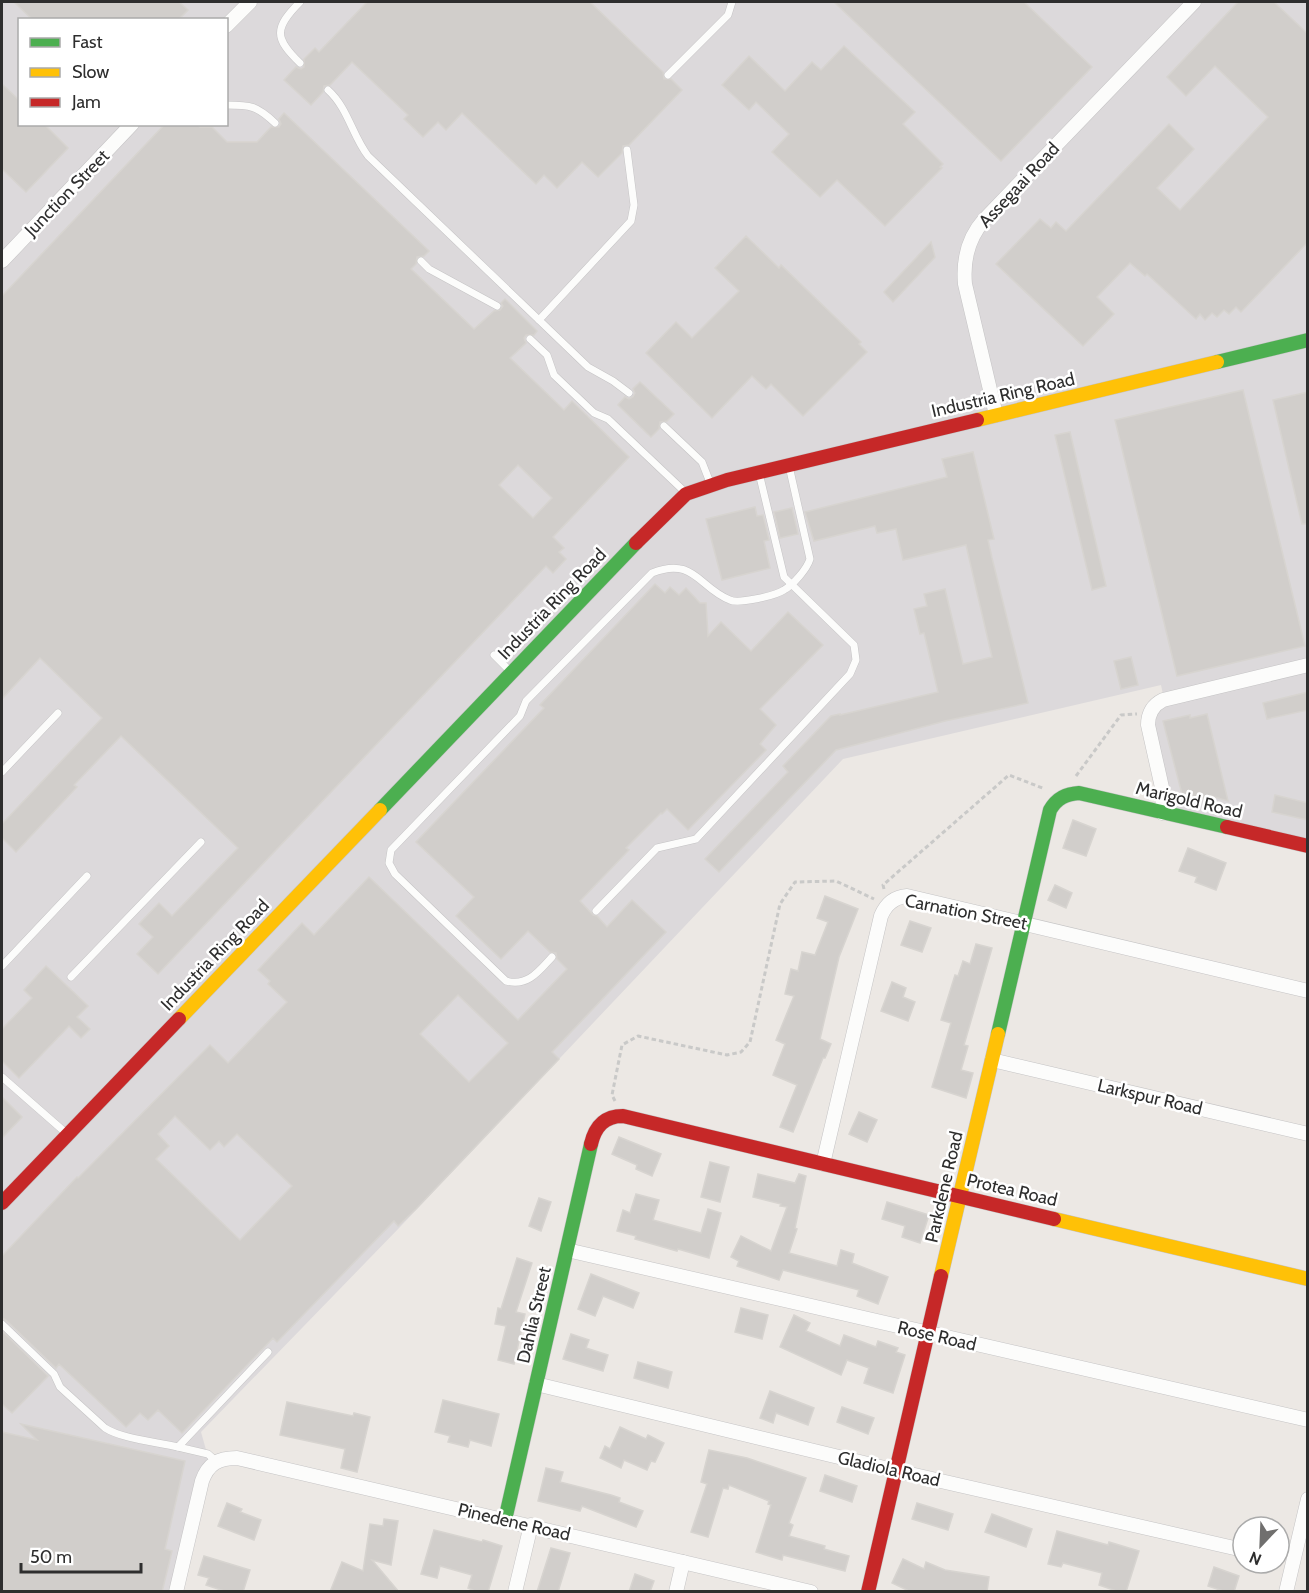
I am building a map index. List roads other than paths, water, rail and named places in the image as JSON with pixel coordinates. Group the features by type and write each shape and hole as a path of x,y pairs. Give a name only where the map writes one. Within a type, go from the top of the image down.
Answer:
{"street":[{"path":"228,24 250,2"},
{"name":"Assegaai Road","path":"996,415 965,284 964,264 974,234 994,210 1194,2"},
{"name":"Junction Street","path":"2,261 130,126"},
{"name":"Industria Ring Road","path":"2,1203 663,515 686,494 759,472 1308,340"},
{"path":"1162,813 1163,792 1148,725 1149,714 1157,703 1308,665"},
{"name":"Marigold Road","path":"1062,796 1079,793 1308,846"},
{"name":"Parkdene Road","path":"868,1592 1050,810 1062,796"},
{"name":"Carnation Street","path":"823,1164 881,916 887,905 899,897 908,896 1308,991"},
{"name":"Larkspur Road","path":"992,1060 1308,1134"},
{"name":"Protea Road","path":"604,1120 623,1116 1308,1278"},
{"name":"Dahlia Street","path":"505,1520 594,1132 604,1120"},
{"name":"Rose Road","path":"567,1250 1308,1420"},
{"name":"Gladiola Road","path":"536,1384 897,1471 1231,1547"},
{"name":"Pinedene Road","path":"216,1461 237,1458 811,1592"},
{"path":"176,1592 202,1481 207,1469 216,1461"},
{"path":"1291,1546 1308,1499"},
{"path":"516,1592 531,1525"},
{"path":"676,1592 683,1562"},
{"path":"1286,1575 1286,1592"}],"lane":[{"path":"300,2 283,22 280,37 285,49 300,63"},
{"path":"668,75 728,15 732,2"},
{"path":"328,90 343,108 361,147 368,156 588,367 614,381 629,393"},
{"path":"228,105 252,106 275,123"},
{"path":"539,320 631,221 634,205 627,150"},
{"path":"421,261 429,269 490,300 496,306"},
{"path":"530,339 547,355 554,375 594,413 608,419 686,494"},
{"path":"664,426 702,462 711,485"},
{"path":"552,957 524,982 511,982 501,977 395,874 388,863 390,854 394,846 520,716 526,701 652,573 665,569 686,570 723,597 736,602 783,591 807,566 810,559 789,466"},
{"path":"596,911 657,848 696,839 854,667 856,652 849,638 790,584 782,572 759,472"},
{"path":"494,655 512,672"},
{"path":"2,772 58,713"},
{"path":"71,977 201,842"},
{"path":"2,966 87,876"},
{"path":"2,1077 68,1134"},
{"path":"2,1324 54,1374 60,1387 105,1428 129,1436 208,1454 216,1461"},
{"path":"178,1447 268,1352"}]}
